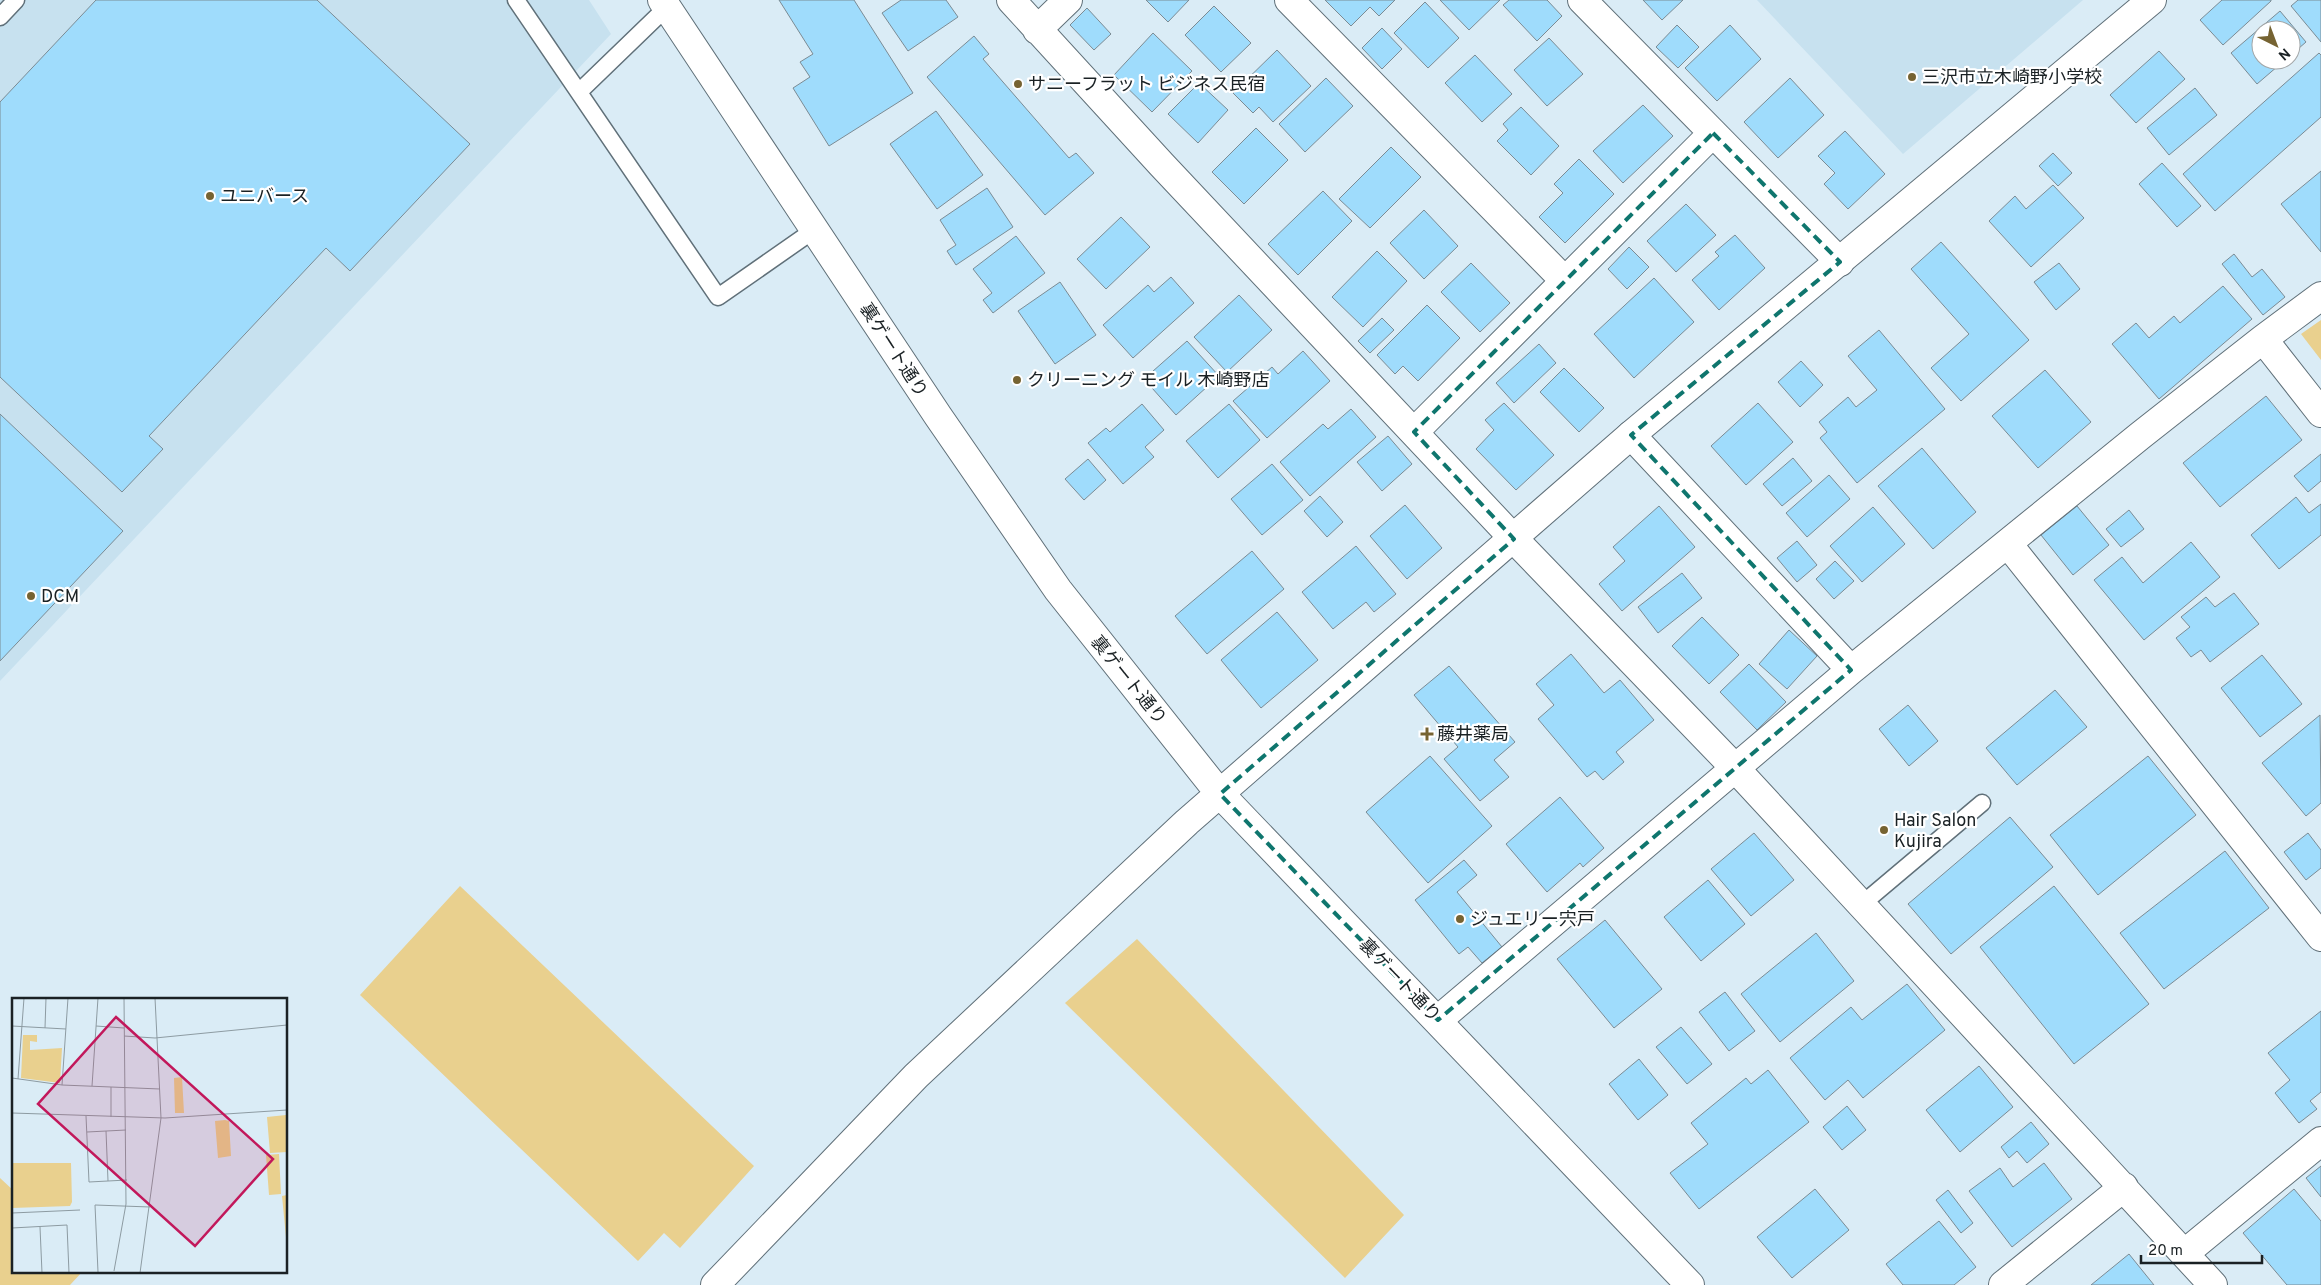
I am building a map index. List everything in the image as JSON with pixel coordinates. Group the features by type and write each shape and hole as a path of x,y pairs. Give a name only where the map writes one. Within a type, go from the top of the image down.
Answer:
{"street":[{"path":"1011,0 1514,539 1735,768 2213,1285"},
{"path":"1037,30 1068,0"},
{"path":"1288,0 1565,281"},
{"path":"1582,0 1840,262"},
{"path":"715,1285 916,1076 1187,822 1514,539 1631,435 2152,0"},
{"name":"裏ゲート通り","path":"664,4 938,416 1058,590 1220,794 1690,1285"},
{"path":"1414,432 1713,133"},
{"path":"1438,1020 1851,670 2263,339 2321,296"},
{"path":"2263,339 2321,413"},
{"path":"1631,435 1851,670"},
{"path":"2008,544 2321,937"},
{"path":"2185,1253 2321,1142"},
{"path":"2002,1285 2124,1187"}],"lane":[{"path":"0,17 16,0"},
{"path":"516,0 718,297 814,230"},
{"path":"579,92 664,4"},
{"path":"1861,905 1982,803"}],"highlighted area":[{"path":"1713,133 1840,262 1631,435 1851,670 1438,1020 1220,794 1514,539 1414,432"}],"shaded area":[{"name":"ユニバース","path":"0,0 589,0 611,34 0,681"},
{"name":"三沢市立木崎野小学校","path":"1757,0 2083,0 1903,154"},
{"path":"2321,320 2321,360 2301,334"},
{"path":"460,886 754,1166 680,1248 664,1233 638,1261 360,995"},
{"path":"1137,939 1404,1215 1345,1278 1065,1003"},
{"path":"0,1178 12,1189 12,1272 82,1272 70,1285 0,1285"}],"building":[{"name":"ユニバース","path":"96,0 317,0 470,144 350,271 326,248 149,436 163,449 122,492 0,377 0,102"},
{"path":"779,0 854,0 913,93 829,146 793,88 810,77 800,62 813,54"},
{"path":"901,0 946,0 958,17 908,51 882,13"},
{"path":"1146,0 1189,0 1168,22"},
{"path":"1325,0 1395,0 1379,16 1370,7 1351,26"},
{"path":"1440,0 1500,0 1469,30"},
{"path":"1509,0 1547,0 1562,16 1537,41 1503,5"},
{"path":"1643,0 1683,0 1662,20"},
{"path":"2222,0 2271,1 2223,45 2200,20"},
{"path":"2298,0 2321,0 2321,42 2291,6"},
{"path":"1425,2 1459,38 1428,68 1394,33"},
{"path":"1214,6 1251,43 1221,72 1185,35"},
{"path":"1087,8 1111,34 1094,50 1070,25"},
{"path":"2280,11 2288,20 2270,20"},
{"path":"1677,25 1699,47 1678,68 1656,47"},
{"path":"1730,25 1761,59 1717,101 1685,68"},
{"path":"1382,28 1402,49 1382,69 1362,48"},
{"path":"1153,33 1192,71 1152,112 1114,75"},
{"path":"974,36 989,54 983,59 1069,158 1076,153 1094,173 1045,215 927,77"},
{"path":"2251,36 2251,70 2273,70 2257,84 2231,53"},
{"path":"2301,36 2306,42 2301,46"},
{"path":"1549,38 1583,74 1547,106 1514,70"},
{"path":"1277,50 1311,86 1273,122 1259,107 1253,113 1233,93"},
{"path":"2159,51 2185,79 2136,123 2110,95"},
{"path":"2319,53 2321,55 2321,117 2215,211 2183,174"},
{"path":"1475,55 1512,94 1482,122 1445,83"},
{"path":"1326,78 1353,106 1305,152 1279,124"},
{"path":"1790,78 1824,115 1778,158 1744,122"},
{"path":"1199,83 1228,110 1198,143 1168,114"},
{"path":"2195,88 2217,115 2169,155 2147,128"},
{"path":"1643,105 1673,136 1623,183 1593,151"},
{"path":"1521,107 1559,146 1531,175 1497,141 1508,130 1503,124"},
{"path":"936,111 983,175 937,209 890,144"},
{"path":"1256,128 1288,160 1244,204 1212,172"},
{"path":"1845,131 1885,174 1848,209 1824,184 1835,173 1818,156"},
{"path":"1391,147 1421,177 1370,228 1339,199"},
{"path":"2053,153 2072,173 2058,186 2039,166"},
{"path":"1579,159 1614,194 1565,243 1539,217 1563,193 1554,184"},
{"path":"2162,163 2201,206 2177,227 2139,184"},
{"path":"2321,171 2321,252 2281,204"},
{"path":"2053,185 2084,218 2031,267 1989,221 2015,196 2026,209"},
{"path":"987,188 1013,227 956,265 947,251 956,245 940,220"},
{"path":"1323,191 1352,221 1298,275 1268,244"},
{"path":"1686,204 1716,235 1676,272 1647,241"},
{"path":"1424,210 1458,246 1424,279 1390,243"},
{"path":"1121,217 1150,247 1106,289 1077,259"},
{"path":"1735,235 1765,268 1719,310 1692,280 1719,256 1715,252"},
{"path":"1016,236 1045,273 993,313 983,300 992,293 973,269"},
{"path":"1941,242 2029,340 1961,401 1931,368 1969,334 1911,269"},
{"path":"1629,247 1649,267 1627,289 1608,269"},
{"path":"1377,251 1407,281 1363,327 1332,297"},
{"path":"2234,254 2252,277 2262,269 2285,297 2263,315 2222,264"},
{"path":"1471,263 1510,303 1480,332 1441,292"},
{"path":"2059,263 2080,289 2056,310 2034,282"},
{"path":"1171,277 1194,303 1133,358 1103,325 1148,285 1154,292"},
{"path":"1654,278 1694,322 1634,378 1594,334"},
{"path":"1060,282 1096,335 1055,364 1018,311"},
{"path":"2223,286 2252,319 2159,399 2112,344 2136,323 2149,338 2174,316 2180,323"},
{"path":"1239,295 1272,330 1227,372 1194,337"},
{"path":"1427,305 1460,338 1418,381 1403,366 1395,374 1377,355"},
{"path":"1382,318 1394,330 1370,353 1358,341"},
{"path":"1879,330 1945,409 1857,483 1820,438 1827,432 1819,422 1848,397 1856,407 1877,390 1848,356"},
{"path":"1187,341 1219,376 1176,415 1144,379"},
{"path":"1539,344 1556,363 1514,403 1496,383"},
{"path":"1303,351 1330,381 1267,438 1233,401 1272,367 1278,374"},
{"path":"1801,361 1823,385 1800,407 1778,382"},
{"path":"1564,368 1604,408 1579,432 1540,392"},
{"path":"2045,370 2091,422 2038,468 1992,416"},
{"path":"2266,396 2302,440 2220,507 2183,463"},
{"path":"1504,403 1554,455 1516,490 1476,449 1494,430 1485,420"},
{"path":"1758,403 1793,442 1746,485 1711,446"},
{"path":"1142,404 1164,430 1145,447 1154,457 1123,484 1088,443 1106,428 1110,432"},
{"path":"1229,404 1260,440 1218,478 1186,441"},
{"path":"1351,409 1376,437 1310,496 1280,462 1323,424 1328,429"},
{"name":"DCM","path":"0,414 123,531 0,661"},
{"path":"1388,436 1412,464 1382,491 1357,462"},
{"path":"1922,448 1976,512 1933,549 1878,486"},
{"path":"2321,454 2321,481 2308,492 2294,476"},
{"path":"1793,458 1812,481 1782,506 1763,484"},
{"path":"1088,459 1106,480 1084,500 1065,479"},
{"path":"1272,464 1303,500 1262,535 1231,499"},
{"path":"1829,475 1850,499 1807,537 1786,513"},
{"path":"1320,496 1343,522 1327,537 1304,511"},
{"path":"2296,497 2309,513 2321,504 2321,535 2279,569 2251,535"},
{"path":"1405,505 1442,548 1407,579 1370,536"},
{"path":"1659,506 1695,547 1622,611 1599,584 1625,561 1613,547"},
{"path":"2077,506 2109,545 2073,575 2041,535"},
{"path":"1873,507 1905,544 1862,582 1830,546"},
{"path":"2129,510 2144,529 2121,547 2106,529"},
{"path":"1797,541 1817,565 1797,582 1777,558"},
{"path":"2191,542 2220,577 2144,640 2094,580 2122,557 2143,583"},
{"path":"1356,546 1396,594 1374,612 1366,602 1333,629 1302,592"},
{"path":"1252,551 1284,589 1207,654 1175,616"},
{"path":"1835,561 1854,581 1834,599 1816,579"},
{"path":"1682,573 1702,598 1658,633 1638,607"},
{"path":"2234,593 2259,624 2210,662 2201,650 2191,657 2176,638 2190,627 2181,617 2206,597 2215,607"},
{"path":"1277,612 1318,660 1261,708 1221,660"},
{"path":"1702,617 1739,655 1709,684 1672,646"},
{"path":"1789,630 1817,656 1787,689 1759,664"},
{"path":"1571,654 1604,693 1620,680 1654,720 1616,752 1624,762 1603,780 1595,771 1587,777 1538,719 1554,705 1536,684"},
{"path":"2262,655 2302,704 2260,737 2221,688"},
{"path":"1749,664 1786,702 1757,730 1720,692"},
{"path":"1449,666 1515,742 1494,760 1509,777 1480,801 1444,759 1458,747 1414,695"},
{"path":"2055,690 2087,727 2017,785 1986,748"},
{"path":"1908,705 1938,741 1909,766 1879,729"},
{"path":"2320,715 2321,803 2306,816 2262,763"},
{"path":"1430,756 1492,826 1428,883 1366,812"},
{"path":"2148,756 2196,815 2098,895 2050,835"},
{"path":"1560,797 1604,848 1583,867 1580,863 1547,892 1506,844"},
{"path":"2010,817 2053,867 1951,954 1908,904"},
{"path":"1754,833 1794,880 1751,916 1711,869"},
{"path":"2308,833 2321,850 2321,868 2306,880 2284,852"},
{"path":"2225,851 2269,908 2164,989 2120,933"},
{"path":"1464,860 1477,875 1457,892 1502,947 1482,963 1468,947 1459,954 1415,900"},
{"path":"1708,880 1745,924 1701,961 1664,917"},
{"path":"2054,886 2149,1004 2074,1064 1980,947"},
{"path":"1605,920 1662,989 1614,1028 1557,959"},
{"path":"1816,933 1854,981 1780,1042 1741,994"},
{"path":"1907,984 1945,1030 1863,1098 1848,1080 1825,1100 1790,1058 1851,1007 1862,1020"},
{"path":"1725,992 1755,1031 1729,1051 1699,1012"},
{"path":"2321,1011 2321,1092 2310,1101 2317,1109 2299,1123 2275,1093 2290,1080 2268,1053"},
{"path":"1681,1027 1712,1064 1687,1084 1656,1047"},
{"path":"1639,1059 1668,1095 1638,1120 1609,1084"},
{"path":"1979,1066 2013,1107 1960,1152 1926,1110"},
{"path":"1768,1070 1809,1122 1699,1209 1670,1173 1708,1144 1691,1123 1746,1078 1751,1084"},
{"path":"1847,1106 1866,1130 1842,1150 1823,1127"},
{"path":"2031,1122 2049,1144 2027,1163 2017,1151 2009,1158 2001,1147"},
{"path":"2044,1163 2072,1199 2012,1247 1969,1191 2000,1168 2013,1187"},
{"path":"2321,1166 2321,1197 2306,1178"},
{"path":"1815,1189 1849,1230 1792,1278 1757,1237"},
{"path":"2294,1189 2321,1221 2321,1285 2287,1285 2243,1233"},
{"path":"1948,1190 1973,1223 1961,1233 1936,1200"},
{"path":"1939,1221 1976,1267 1954,1285 1903,1285 1886,1264"},
{"path":"2129,1254 2154,1285 2091,1285"}],"place":[{"name":"三沢市立木崎野小学校","path":"1912,77"},
{"name":"サニーフラット ビジネス民宿","path":"1018,84"},
{"name":"ユニバース","path":"210,196"},
{"name":"クリーニング モイル 木崎野店","path":"1017,380"},
{"name":"DCM","path":"31,596"},
{"name":"藤井薬局","path":"1427,734"},
{"name":"Hair Salon Kujira","path":"1884,830"},
{"name":"ジュエリー宍戸","path":"1460,919"}]}
